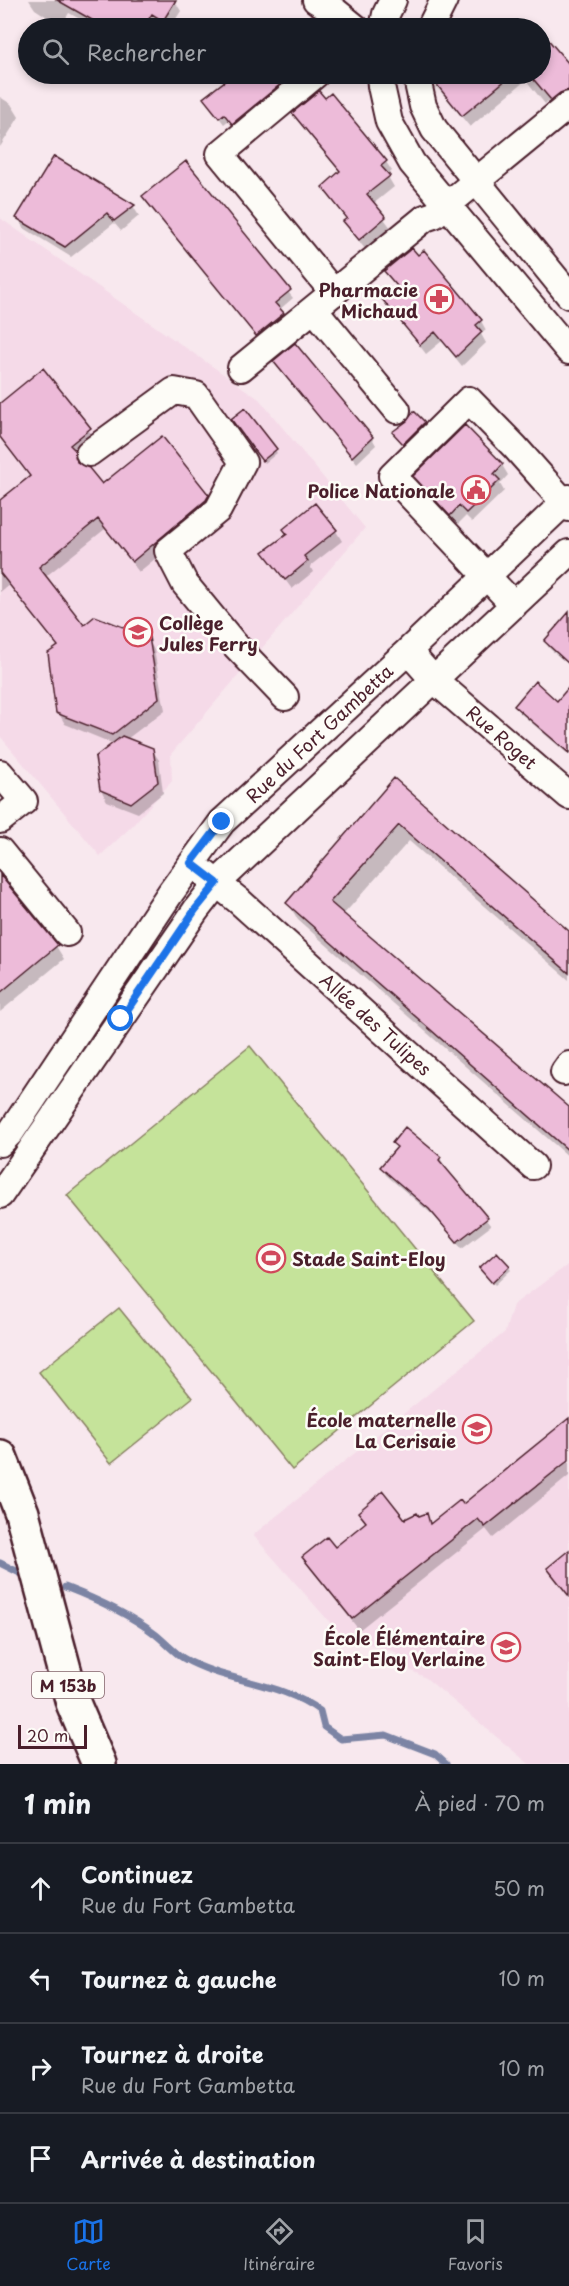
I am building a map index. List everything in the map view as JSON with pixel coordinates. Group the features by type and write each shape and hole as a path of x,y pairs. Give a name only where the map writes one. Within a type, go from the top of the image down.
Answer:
{"main road":[{"name":"M 153b","path":"0,1460 22,1513 73,1703 99,1764"}],"street":[{"path":"316,0 344,18"},
{"path":"385,18 393,0"},
{"path":"435,18 444,0"},
{"path":"304,84 220,154 324,301 397,410"},
{"path":"381,84 390,123 412,164 569,351"},
{"path":"418,84 423,106 434,129 569,295"},
{"path":"242,368 425,218 434,215 447,205 569,105"},
{"path":"89,453 174,392 196,395 243,462 218,510 168,551 192,593 235,645 285,697"},
{"path":"514,605 392,476 469,400 567,503"},
{"name":"Rue du Fort Gambetta","path":"0,1143 11,1132 191,863 222,822 567,503"},
{"path":"0,1195 195,910 217,883 569,553"},
{"name":"Rue Roget","path":"408,651 434,680 569,796"},
{"path":"0,772 24,801 0,820"},
{"path":"0,850 67,933"},
{"name":"Allée des Tulipes","path":"191,863 239,901 533,1166"}],"shaded area":[{"name":"Collège Jules Ferry","path":"0,218 259,399 365,528 171,754 172,781 132,826 100,856 0,736"},
{"name":"École maternelle La Cerisaie","path":"569,1264 569,1764 529,1764 426,1678 406,1668 395,1652 341,1635 253,1535 505,1332 513,1305"}],"green space":[{"name":"Stade Saint-Eloy","path":"250,1046 474,1321 292,1470 67,1195"},
{"path":"119,1308 192,1398 111,1463 39,1372"}],"building":[{"path":"57,0 176,0 165,18 158,18 152,14 149,18 88,18"},
{"path":"551,43 569,64 569,90 551,100 537,84 551,84"},
{"path":"221,84 281,84 232,124 224,114 219,118 203,98"},
{"path":"436,84 501,84 462,116"},
{"path":"319,91 325,98 331,93 387,161 381,166 390,176 367,194 386,217 359,240 343,221 347,218 322,187 340,171 292,113"},
{"path":"54,156 135,205 114,221 107,213 65,247 16,218"},
{"path":"186,161 291,290 275,303 284,313 256,336 142,196"},
{"path":"412,248 418,255 424,250 482,320 476,325 482,332 456,357 435,332 420,345 382,299 397,286 384,271"},
{"path":"295,343 373,437 352,457 273,361"},
{"path":"43,368 91,428 70,445 75,450 77,462 89,468 102,484 162,436 209,495 206,500 132,562 98,519 39,567 84,625 95,616 149,637 159,698 112,735 56,713 48,653 58,646 0,573 0,500 30,476 0,437 0,403"},
{"path":"245,408 277,449 262,461 231,419"},
{"path":"414,411 425,422 403,444 392,432 407,421"},
{"path":"465,425 503,464 494,474 500,480 487,493 466,513 459,506 450,516 413,476"},
{"path":"315,503 337,530 304,556 308,561 285,580 263,552 287,534 283,529"},
{"path":"569,612 569,664 544,641"},
{"path":"535,681 557,701 569,687 569,753 514,706"},
{"path":"122,736 153,748 158,782 131,803 100,790 95,757"},
{"path":"394,778 569,931 569,973 399,825 330,902 569,1107 569,1151 286,903"},
{"path":"0,875 58,945 0,993"},
{"path":"405,1127 441,1157 439,1160 488,1218 457,1242 429,1209 380,1167 397,1147 392,1143"},
{"path":"497,1252 510,1266 492,1283 479,1268"},
{"path":"569,1418 569,1460 485,1527 478,1519 352,1619 302,1557 327,1537 335,1547 366,1522 358,1512 383,1491 405,1519 417,1513 419,1516 427,1513 430,1524 460,1500 463,1504"},
{"path":"569,1550 569,1596 547,1568"}],"waterway":[{"path":"0,1563 20,1573"},
{"path":"65,1587 134,1619 183,1658 217,1673 270,1688 304,1701 320,1711 324,1727 341,1739 386,1735 435,1754 446,1764"}],"place":[{"name":"Pharmacie Michaud","path":"439,299"},
{"name":"Police Nationale","path":"476,490"},
{"name":"Collège Jules Ferry","path":"138,632"},
{"name":"Stade Saint-Eloy","path":"271,1258"},
{"name":"École maternelle La Cerisaie","path":"477,1429"},
{"name":"École Élémentaire Saint-Eloy Verlaine","path":"506,1647"}],"route":[{"path":"121,1019 195,910 217,883 191,863 222,822"}]}
